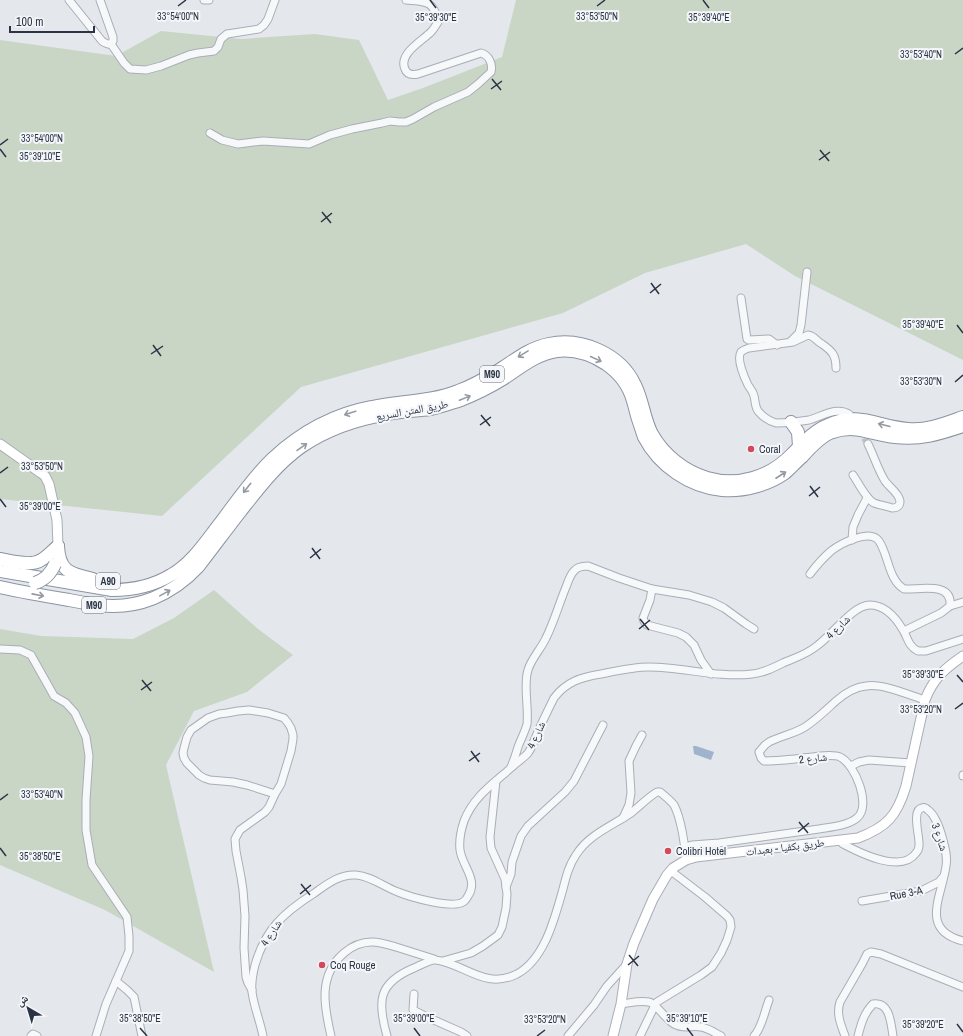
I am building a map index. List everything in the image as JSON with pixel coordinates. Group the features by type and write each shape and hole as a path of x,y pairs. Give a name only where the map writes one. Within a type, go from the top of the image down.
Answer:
{"highway":[{"name":"طريق المتن السريع","path":"0,571 112,590 142,588 164,579 176,572 188,562 207,541 265,466 284,449 310,430 335,418 372,406 423,400 456,392 491,375 528,351 548,344 563,342 591,346 616,360 634,382 642,400 647,423 656,440 674,461 686,469 716,480 739,481 752,479 765,474 787,460 799,446 819,429 825,425 838,421 857,419 904,429 916,430 933,427 963,417"},
{"name":"طريق المتن السريع","path":"0,587 100,606 128,605 156,598 166,593 191,574 274,470 295,452 318,437 340,426 368,418 429,409 461,400 482,391 533,359 555,351 568,351 583,354 596,359 613,369 628,389 644,436 661,460 670,469 692,482 723,490 750,488 776,478 786,472 820,439 837,431 857,429 892,437 920,438 937,435 963,426"},
{"path":"791,422 798,432 799,446"},
{"path":"0,559 26,563 37,562 57,555"},
{"path":"0,578 26,584 40,581 48,575 57,555"},
{"name":"A90","path":"57,555 65,568 72,574 98,580 133,582 176,572"}],"main road":[{"path":"0,444 33,466 47,480 57,520 57,555"},
{"name":"طريق بكفيا - بعبدات","path":"613,1036 621,1004 627,964 634,943 653,899 671,870 686,860 696,858 863,837 882,826 894,814 902,799 928,691 936,678 963,656"}],"street":[{"path":"69,0 102,41 106,44 112,44"},
{"path":"100,0 113,37 112,44 122,60 130,69 146,70 189,55 214,51 218,47 221,39 227,34 260,29 268,20 275,0"},
{"path":"204,0 209,0"},
{"path":"210,132 222,140 238,144 262,141 309,144 330,135 382,122 406,122 434,107 468,92 491,72 492,65 490,59 487,55 481,53 418,74 410,75 404,68 404,62 407,54 411,48 431,32 438,22 436,11 430,4 406,0"},
{"path":"790,343 799,333 801,325 807,272"},
{"path":"741,298 747,339 769,339 777,345"},
{"path":"836,368 833,353 828,347 808,335 790,343 749,348 741,353 739,360 746,380 754,394 754,402 757,410 763,417 776,424 811,419 836,411 846,412 849,414"},
{"path":"853,475 867,498 873,502 892,508 898,506 900,502 899,498 885,481 868,444"},
{"path":"852,540 853,527 867,498"},
{"path":"810,574 832,551 842,544 852,540 872,536 877,538 897,584 904,590 933,588 941,590 949,595 951,601 950,606"},
{"path":"511,767 526,725 527,670 538,653 553,623 568,582 574,571 582,566 588,566 652,589 689,594 712,602 754,629"},
{"path":"652,589 649,603 643,616 644,621 647,625 678,633 686,637 694,645 701,660 711,674"},
{"path":"904,631 941,613 950,606 963,602"},
{"name":"شارع 4","path":"263,1036 254,1005 252,990 257,957 265,939 276,923 290,908 341,877 357,875 366,877 398,892 417,898 439,903 456,904 464,901 470,893 472,880 460,851 460,837 470,810 482,793 528,753 556,695 564,687 588,676 648,667 730,675 763,672 799,657 817,646 850,615 859,608 867,605 876,606 893,616 904,631 906,639 915,650 926,651 963,639"},
{"path":"0,649 20,650 30,655 54,696 66,703 75,713 86,736 89,756 86,800 86,830 92,865 127,917 130,936 129,951 106,1004 96,1036"},
{"name":"شارع 2","path":"851,766 841,758 834,756 764,761 760,758 759,752 769,742 797,731 805,726 821,715 844,695 859,687 872,685 879,686 925,700"},
{"path":"252,990 246,977 243,897 235,840 240,830 269,808 281,784 293,735 291,728 284,718 249,710 219,714 208,718 191,730 187,737 183,753 187,763 199,775 210,780 248,785 275,794"},
{"path":"506,887 511,874 512,862 521,836 528,826 565,792 574,781 602,725"},
{"path":"623,818 629,805 631,793 629,761 642,736"},
{"path":"685,847 819,829 852,821 858,818 861,814 863,809 863,801 857,778 851,766 859,762 869,760 911,763"},
{"path":"443,961 471,953 498,935 502,928 505,917 507,894 505,879 491,848 490,837 496,781"},
{"path":"331,1036 325,1002 327,977 331,968 338,959 349,949 362,943 373,942 386,944 443,961 492,980 509,978 528,966 536,957 547,937 566,876 576,854 591,838 631,813 655,793 660,792 670,801 677,812 685,847 686,860"},
{"name":"شارع 3","path":"840,841 871,858 897,862 904,861 914,856 919,848 917,813 920,809 924,808 930,812 939,827 947,856 947,865 936,911 937,924 944,932 963,942"},
{"path":"640,1036 655,1005 712,967 721,953 731,927 730,920 727,916 671,870"},
{"name":"Rue 3-A","path":"862,901 921,891 939,882 945,875"},
{"path":"845,1036 839,1019 838,1008 842,998 868,954 871,952 881,954 963,987"},
{"path":"387,1036 381,1004 386,988 391,981 400,974 434,959"},
{"path":"568,1036 627,964"},
{"path":"116,981 134,997 142,1036"},
{"path":"414,994 413,1010 467,1036"},
{"path":"754,1036 757,1033 769,1000"},
{"path":"621,1004 644,1001 651,1002 670,1022 678,1026 689,1028 701,1027 721,1036"},
{"path":"858,1036 862,1022 869,1008 873,1004 877,1003 882,1004 887,1010 893,1036"},
{"path":"31,1036 33,1034 37,1036"}],"green space":[{"path":"516,0 963,0 963,360 795,276 746,244 645,273 563,313 301,387 162,516 0,499 0,40 116,56 161,31 241,39 315,34 359,40 388,100 502,57"},
{"path":"214,590 258,629 293,655 247,692 194,711 166,765 214,972 105,910 0,865 0,629 41,636 133,639 174,618"}],"water":[{"path":"693,746 714,752 711,760 694,754"}],"tunnel":[{"path":"859,429 868,444"}],"place":[{"name":"Coral","path":"751,449"},
{"name":"Colibri Hotel","path":"668,851"},
{"name":"Coq Rouge","path":"322,965"}]}
